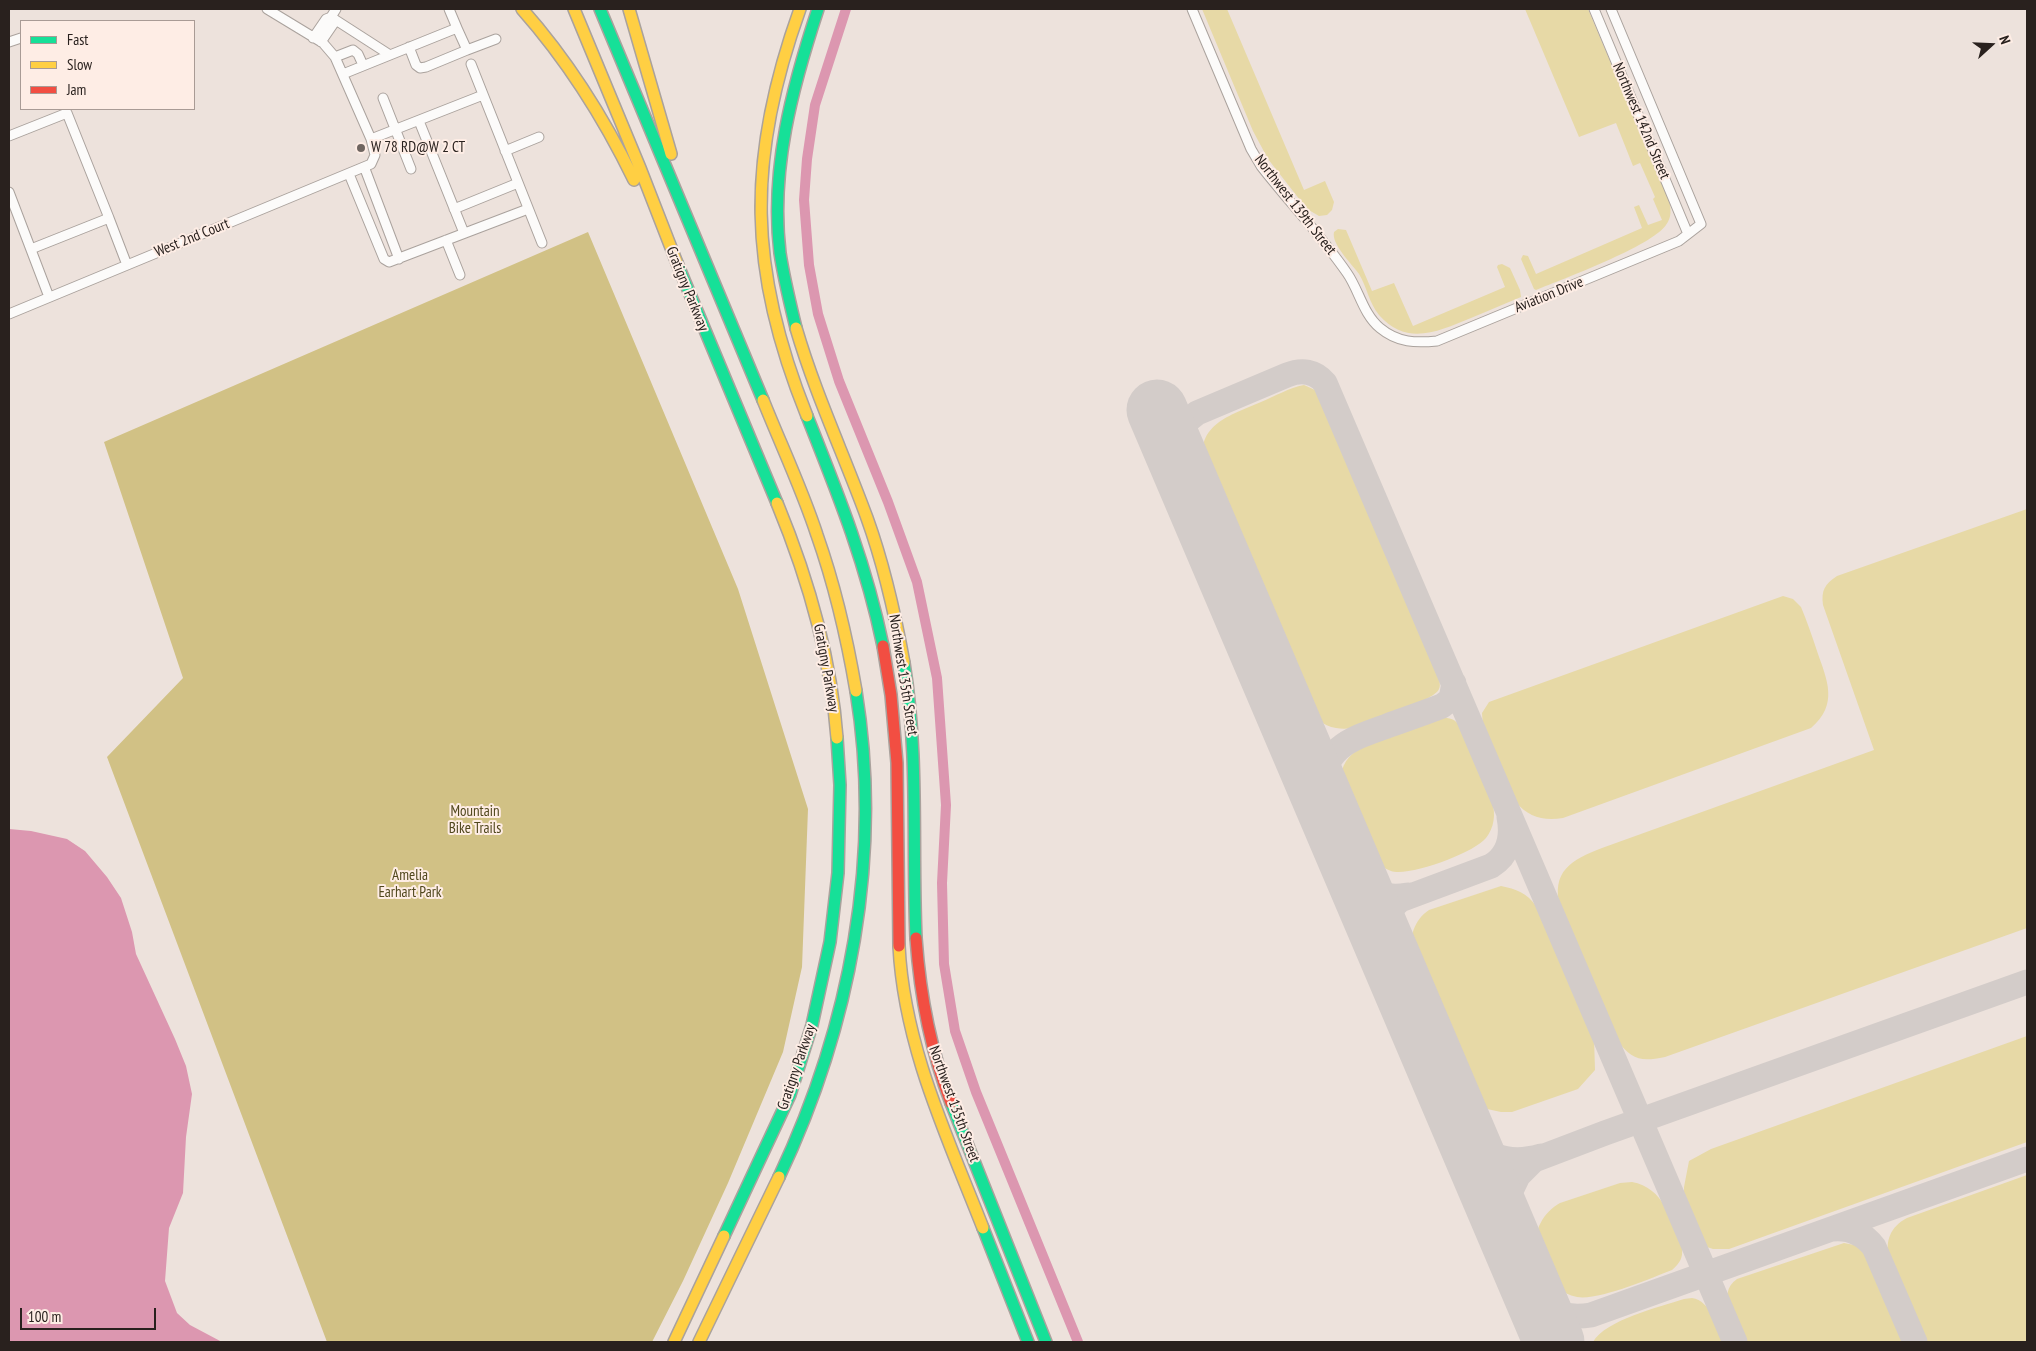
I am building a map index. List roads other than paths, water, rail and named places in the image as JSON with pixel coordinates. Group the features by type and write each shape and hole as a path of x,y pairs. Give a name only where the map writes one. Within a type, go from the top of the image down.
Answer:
{"main road":[{"path":"522,9 575,77 606,124 648,213 675,259"},
{"name":"Gratigny Parkway","path":"574,9 640,168 675,259 794,543 818,619 834,712 840,785 838,873 830,942 812,1025 790,1094 674,1342"},
{"name":"Gratigny Parkway","path":"600,9 688,214 817,536 840,612 855,684 864,768 864,843 859,906 846,989 828,1056 805,1122 699,1342"},
{"path":"629,9 688,214"},
{"name":"Northwest 135th Street","path":"800,9 778,78 764,149 761,212 768,289 784,352 863,562 882,642 897,747 900,973 912,1036 924,1077 1028,1342"},
{"name":"Northwest 135th Street","path":"818,9 796,78 783,142 778,213 784,278 798,339 870,528 886,580 899,636 914,747 916,797 915,924 918,974 923,1006 940,1074 1046,1342"},
{"path":"1004,1283 1020,1276"}],"street":[{"path":"267,9 319,41 335,57 371,139 483,95"},
{"path":"449,9 467,50"},
{"name":"Northwest 139th Street","path":"1192,9 1261,166 1346,271 1370,317 1390,336"},
{"name":"Northwest 142nd Street","path":"1594,9 1688,234"},
{"name":"Northwest 142nd Street","path":"1611,9 1700,224"},
{"path":"319,41 326,19 333,13 390,54"},
{"path":"343,74 457,28"},
{"path":"409,47 416,65 420,68 496,39"},
{"path":"335,57 353,50 358,54 364,65"},
{"path":"471,64 542,243"},
{"path":"383,98 411,169"},
{"path":"9,136 67,111 127,265"},
{"path":"420,121 464,233"},
{"path":"505,151 539,138"},
{"name":"West 2nd Court","path":"9,314 365,168 374,161 371,139"},
{"path":"365,168 399,259"},
{"path":"350,174 384,259 389,262 528,208"},
{"path":"454,209 518,183"},
{"path":"358,197 373,191"},
{"path":"9,192 50,297"},
{"path":"31,249 109,218"},
{"name":"Aviation Drive","path":"1390,336 1410,342 1437,341 1678,242 1700,224"},
{"path":"446,240 460,275"}],"waterway":[{"path":"846,9 815,105 807,159 804,200 809,265 818,314 839,381 888,502 917,582 937,678 946,805 942,883 944,964 955,1031 976,1092 1078,1342"}],"place":[{"name":"W 78 RD@W 2 CT","path":"361,148"}],"park label":[{"name":"Mountain Bike Trails","path":"475,820"},
{"name":"Amelia Earhart Park","path":"410,884"}]}
